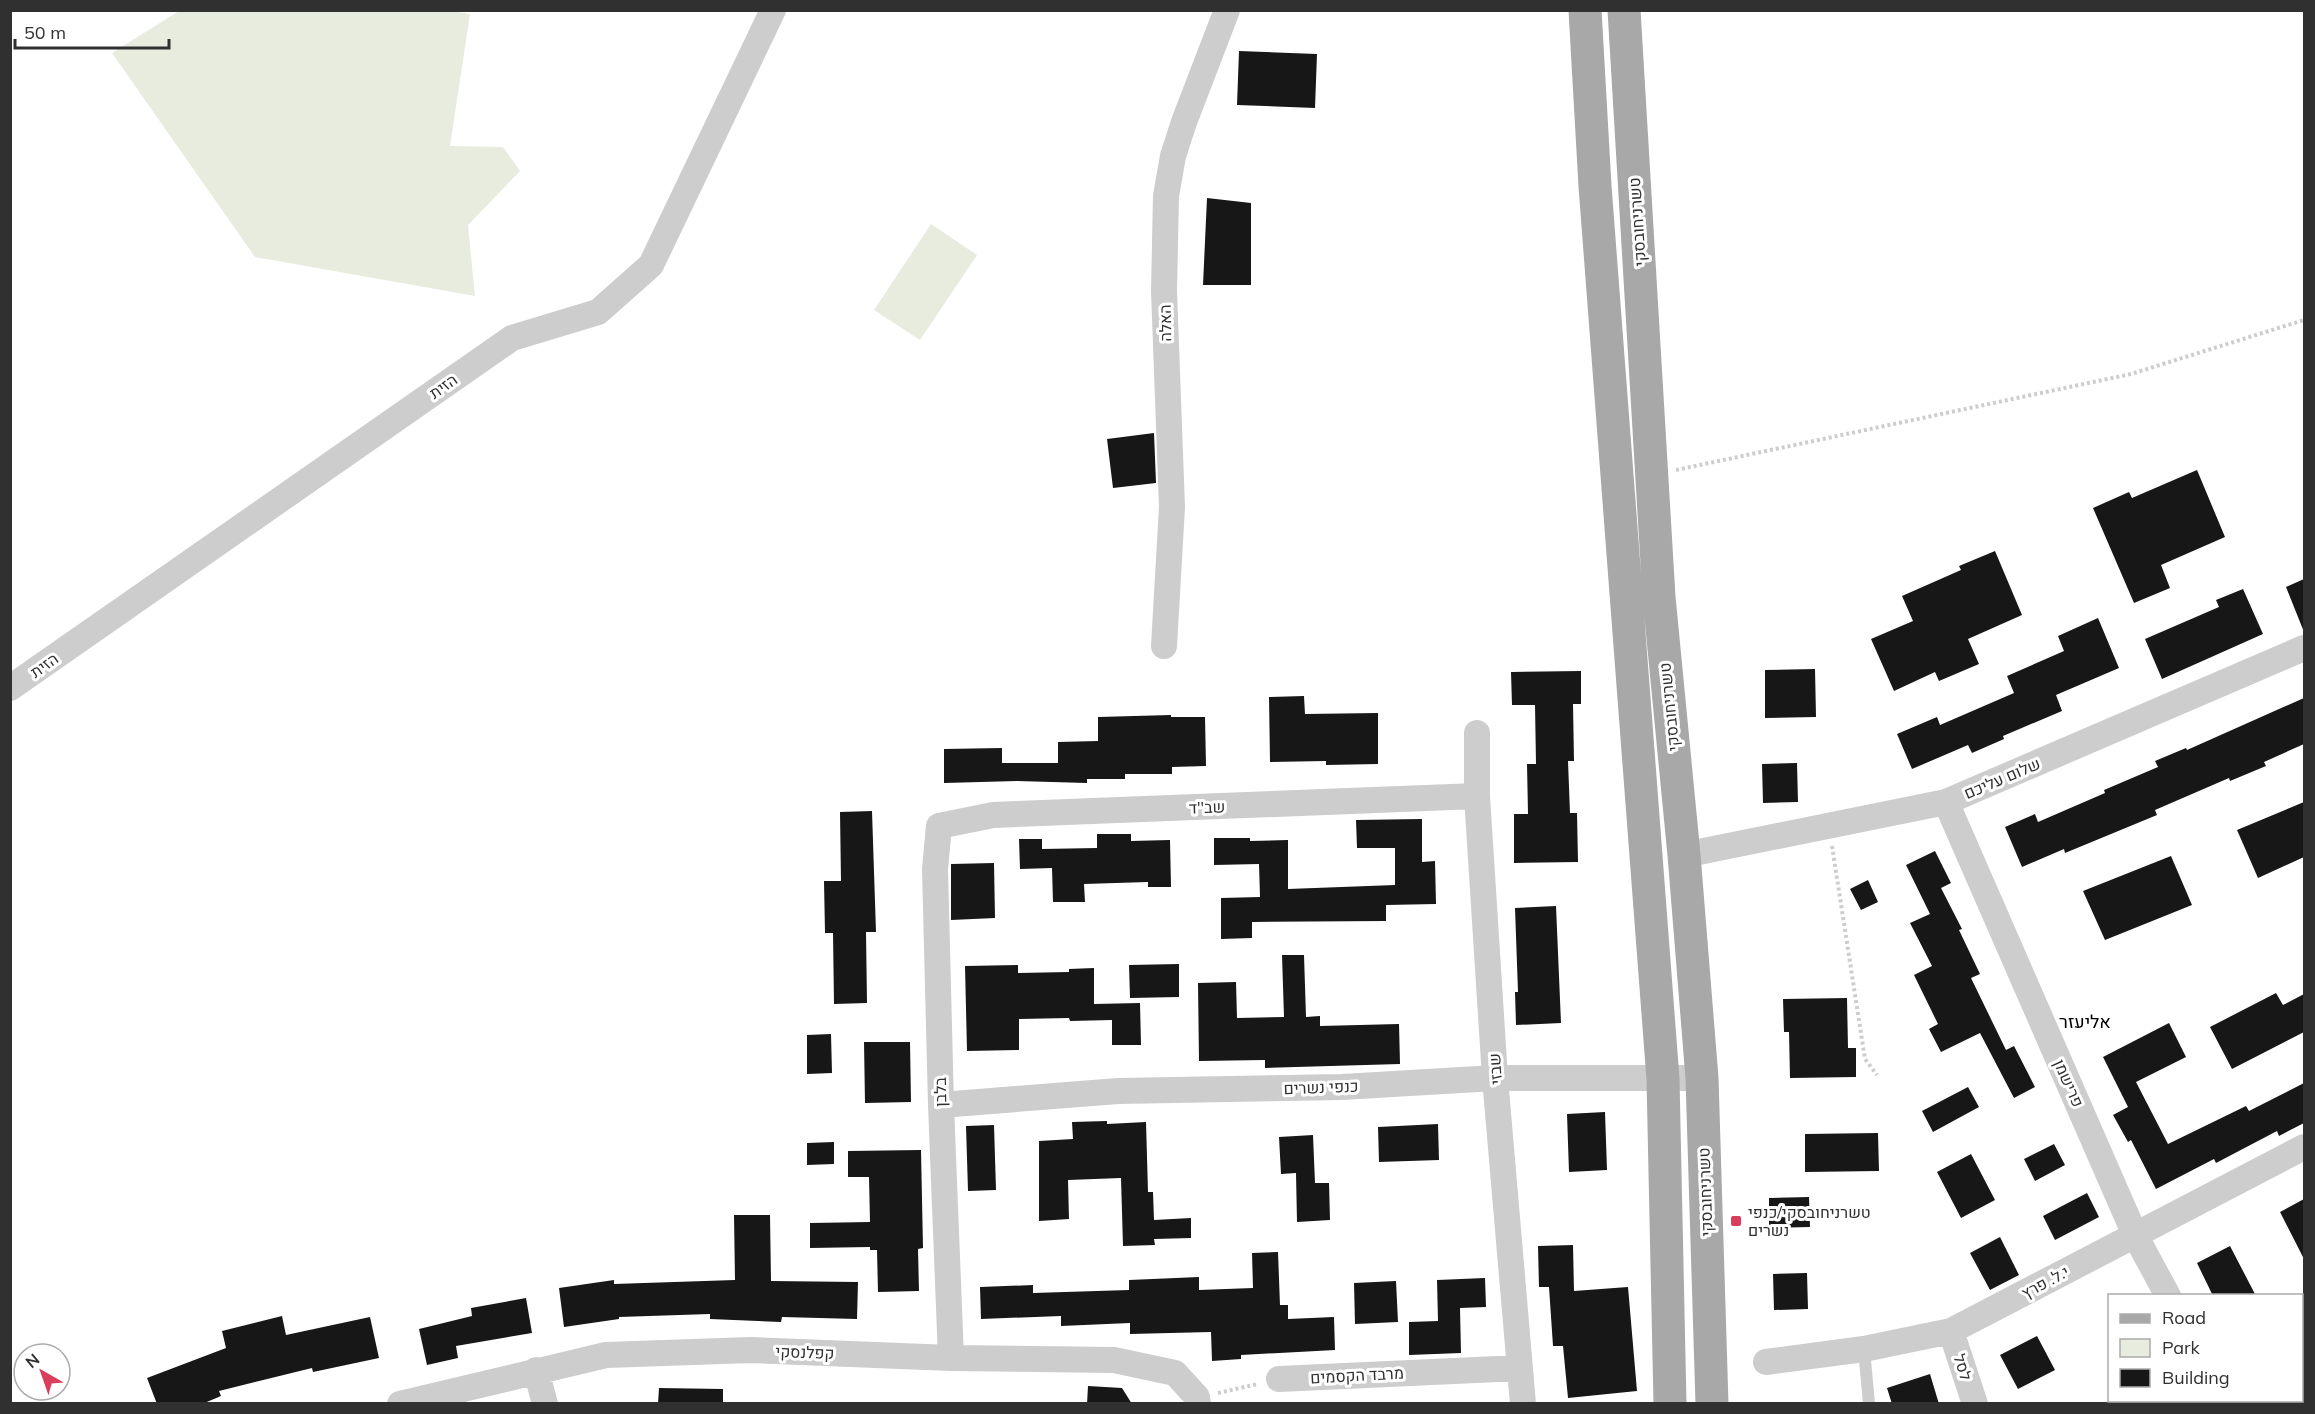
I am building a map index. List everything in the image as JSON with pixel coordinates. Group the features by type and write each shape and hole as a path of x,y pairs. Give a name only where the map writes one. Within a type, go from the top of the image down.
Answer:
{"main road":[{"name":"טשרניחובסקי","path":"1585,10 1595,186 1663,1079 1670,1404"},
{"name":"טשרניחובסקי","path":"1624,10 1659,597 1684,855 1702,1078 1712,1404"}],"street":[{"name":"הזית","path":"10,688 512,338 598,312 651,265 773,10"},
{"name":"האלה","path":"1164,646 1172,507 1165,314 1166,196 1173,156 1184,122 1227,10"},
{"name":"שלום עליכם","path":"1684,855 1947,802 2304,648"},
{"name":"שבזי","path":"1477,733 1477,796 1495,1078 1522,1404"},
{"name":"שב''ד","path":"939,826 993,815 1477,796"},
{"name":"פרישמן","path":"1947,802 2135,1235 2167,1294"},
{"name":"בלבן","path":"939,826 935,869 940,1106 951,1358"},
{"name":"כנפי נשרים","path":"940,1106 1118,1091 1342,1088 1495,1078 1702,1078"},
{"name":"י.ל. פרץ","path":"1766,1362 1864,1349 1952,1331 2304,1147"},
{"name":"לסל","path":"1952,1331 1975,1404"},
{"name":"קפלנסקי","path":"400,1404 606,1355 751,1350 951,1358 1114,1360 1175,1373 1197,1400"},
{"name":"מרבד הקסמים","path":"1279,1379 1520,1368"},
{"path":"536,1370 545,1404"}],"lane":[{"path":"1864,1349 1869,1404"}],"path":[{"path":"1676,469 2131,374 2304,320"},
{"path":"1829,826 1865,1059 1877,1075"},
{"path":"1197,1400 1279,1379"}],"green space":[{"path":"179,11 453,11 470,14 450,146 503,147 520,171 468,225 475,296 255,257 112,53"},
{"path":"931,224 977,255 920,340 874,310"}],"building":[{"path":"1239,51 1317,54 1315,108 1237,105"},
{"path":"1207,198 1251,203 1251,285 1203,285"},
{"path":"1154,433 1156,483 1113,488 1107,439"},
{"path":"2197,470 2225,537 2161,565 2170,588 2134,603 2093,508 2129,492 2132,498"},
{"path":"1995,551 2022,615 1968,639 1979,664 1939,681 1935,672 1894,691 1871,639 1913,621 1902,596 1961,570 1959,566"},
{"path":"2304,579 2304,632 2286,587"},
{"path":"2243,589 2263,634 2162,679 2145,639 2219,607 2216,600"},
{"path":"2098,618 2119,668 2056,695 2062,711 2003,736 2004,739 1972,753 1968,745 1912,769 1897,734 1937,717 1940,725 2014,693 2007,676 2064,651 2058,636"},
{"path":"1815,669 1816,717 1765,718 1765,670"},
{"path":"1581,671 1581,704 1573,704 1574,761 1568,761 1570,813 1577,813 1578,862 1514,863 1514,814 1528,814 1527,764 1536,764 1535,705 1512,705 1511,672"},
{"path":"1304,696 1305,714 1378,713 1378,764 1326,765 1326,761 1270,762 1269,697"},
{"path":"2304,698 2304,744 2264,762 2266,766 2230,781 2229,778 2155,810 2157,815 2065,853 2064,849 2022,867 2005,827 2035,814 2038,822 2158,767 2155,761 2186,748 2187,750"},
{"path":"1171,715 1171,717 1205,717 1206,766 1172,767 1172,774 1125,774 1125,779 1087,779 1087,783 1017,781 944,783 944,749 1002,748 1002,763 1058,763 1058,742 1098,741 1098,717"},
{"path":"1797,763 1798,802 1763,803 1762,764"},
{"path":"2304,802 2304,857 2258,878 2237,830"},
{"path":"872,811 876,932 866,932 867,1003 834,1004 833,933 825,933 824,881 841,881 840,812"},
{"path":"1422,819 1422,862 1435,861 1436,904 1386,905 1386,921 1252,922 1252,938 1221,939 1221,898 1260,897 1259,864 1214,865 1214,838 1250,838 1250,841 1288,840 1288,889 1395,885 1395,848 1357,848 1356,820"},
{"path":"1097,834 1131,834 1131,841 1170,840 1171,887 1148,887 1148,882 1084,884 1085,902 1053,902 1052,868 1020,869 1019,839 1042,839 1042,849 1097,848"},
{"path":"1935,851 1951,883 1941,888 1962,929 1959,930 1980,974 1971,978 2006,1050 2014,1046 2035,1087 2014,1098 1980,1033 1941,1052 1929,1029 1938,1024 1914,975 1932,966 1910,923 1930,914 1906,865"},
{"path":"2171,856 2192,905 2105,940 2083,891"},
{"path":"994,863 995,918 951,920 951,864"},
{"path":"1868,880 1878,902 1861,910 1850,889"},
{"path":"1556,906 1561,1023 1516,1025 1515,992 1518,992 1515,908"},
{"path":"1282,955 1304,955 1306,1017 1320,1016 1320,1026 1399,1024 1400,1064 1265,1068 1265,1060 1199,1061 1198,983 1236,982 1237,1018 1284,1017"},
{"path":"1179,964 1179,997 1130,998 1129,965"},
{"path":"1018,965 1018,973 1069,972 1069,969 1094,968 1094,1004 1140,1003 1141,1045 1112,1045 1112,1020 1019,1019 1019,1050 967,1051 965,966"},
{"path":"2276,993 2283,1005 2304,994 2304,1032 2232,1069 2210,1027"},
{"path":"1847,998 1848,1048 1856,1048 1856,1077 1790,1078 1789,1032 1784,1032 1783,999"},
{"path":"2169,1023 2186,1057 2136,1082 2168,1144 2246,1106 2249,1111 2304,1083 2304,1123 2279,1136 2277,1131 2216,1163 2214,1159 2156,1189 2131,1140 2128,1142 2113,1115 2128,1107 2103,1057"},
{"path":"831,1034 832,1073 807,1074 807,1035"},
{"path":"864,1042 910,1042 911,1102 865,1103"},
{"path":"1968,1087 1979,1107 1933,1132 1922,1111"},
{"path":"1605,1112 1607,1170 1569,1172 1567,1114"},
{"path":"1107,1121 1107,1124 1146,1122 1148,1192 1153,1192 1154,1220 1191,1218 1191,1238 1154,1239 1155,1245 1123,1246 1121,1178 1068,1180 1069,1219 1039,1221 1039,1141 1073,1139 1072,1122"},
{"path":"1438,1124 1439,1160 1379,1162 1378,1127"},
{"path":"994,1125 996,1190 968,1191 966,1126"},
{"path":"1878,1133 1879,1171 1805,1172 1805,1134"},
{"path":"1313,1135 1315,1183 1329,1183 1330,1220 1297,1222 1296,1173 1281,1174 1279,1137"},
{"path":"834,1142 834,1164 807,1165 807,1143"},
{"path":"2054,1144 2065,1165 2035,1181 2024,1159"},
{"path":"921,1150 923,1248 918,1249 919,1291 878,1292 877,1250 870,1250 870,1247 810,1248 810,1223 870,1222 869,1177 848,1177 848,1151"},
{"path":"1971,1154 1995,1200 1961,1218 1937,1172"},
{"path":"2087,1193 2099,1217 2055,1240 2043,1216"},
{"path":"1809,1197 1810,1227 1769,1228 1769,1198"},
{"path":"2304,1199 2304,1259 2280,1212"},
{"path":"734,1215 770,1215 771,1281 858,1282 857,1319 782,1317 781,1322 710,1319 710,1314 619,1317 619,1319 564,1327 559,1288 614,1280 614,1284 735,1280"},
{"path":"2000,1237 2019,1275 1990,1290 1970,1253"},
{"path":"1573,1245 1574,1291 1628,1287 1637,1391 1568,1398 1563,1346 1553,1346 1549,1287 1539,1287 1538,1246"},
{"path":"2230,1246 2255,1294 2212,1294 2197,1263"},
{"path":"1278,1252 1280,1305 1288,1305 1288,1319 1334,1317 1335,1350 1241,1355 1241,1359 1212,1361 1211,1332 1130,1334 1130,1323 1061,1326 1061,1316 981,1319 980,1287 1033,1285 1033,1293 1129,1290 1129,1280 1199,1277 1199,1290 1253,1288 1252,1253"},
{"path":"1807,1273 1808,1309 1774,1310 1773,1274"},
{"path":"1485,1278 1486,1307 1460,1308 1461,1353 1409,1355 1409,1322 1438,1321 1437,1280"},
{"path":"1396,1281 1398,1322 1355,1324 1354,1283"},
{"path":"526,1298 532,1333 456,1346 458,1358 427,1365 419,1329 472,1316 471,1308"},
{"path":"282,1316 286,1335 370,1317 379,1358 313,1372 312,1368 219,1391 221,1396 202,1404 157,1404 147,1378 226,1348 222,1331"},
{"path":"2037,1336 2055,1370 2018,1389 2000,1355"},
{"path":"1930,1374 1939,1404 1892,1404 1887,1388"},
{"path":"1088,1386 1122,1388 1132,1404 1087,1404"},
{"path":"659,1388 723,1389 723,1404 658,1404"}],"place":[{"name":"טשרניחובסקי/כנפי נשרים","path":"1736,1221"}],"district":[{"name":"אליעזר","path":"2085,1022"}]}
